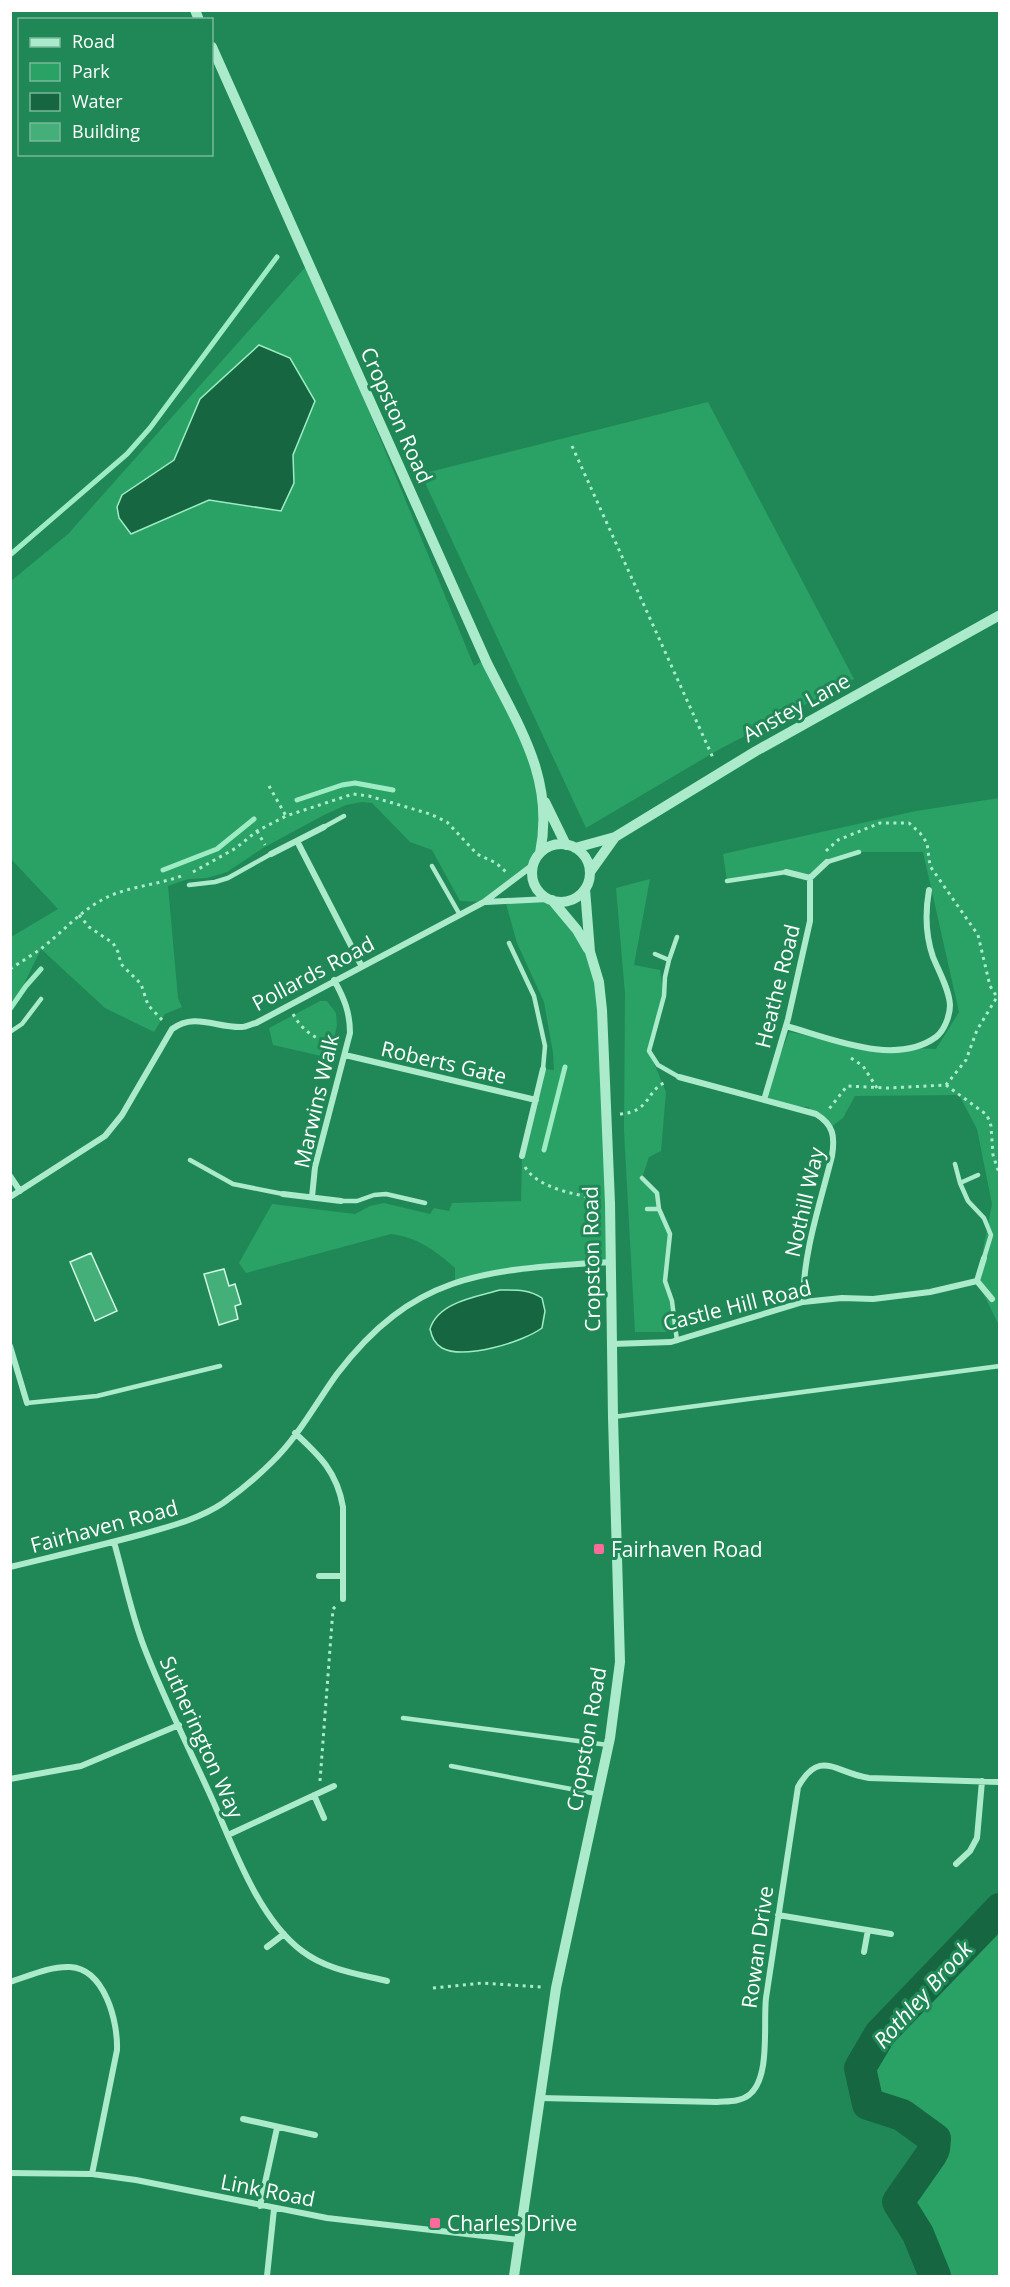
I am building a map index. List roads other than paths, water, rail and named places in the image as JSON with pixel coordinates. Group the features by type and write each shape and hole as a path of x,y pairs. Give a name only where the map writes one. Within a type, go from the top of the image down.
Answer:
{"street":[{"name":"Cropston Road","path":"213,50 487,663 524,736 544,799 570,846 583,854 590,872 585,889 590,952 598,982 602,1011 610,1203 620,1662 608,1745 556,1988 514,2277"},
{"name":"Anstey Lane","path":"570,846 615,837 719,773 999,615"},
{"name":"Cropston Road","path":"544,799 544,832 540,854 533,865 534,885 577,930 590,952"},
{"path":"271,854 324,826"},
{"name":"Anstey Lane","path":"590,872 615,837"},
{"path":"297,842 361,965"},
{"path":"540,854 556,845 570,846"},
{"path":"786,872 810,878 827,862"},
{"name":"Pollards Road","path":"20,1191 105,1136 122,1116 172,1029 180,1023 191,1020 243,1027 256,1023 361,965 484,902 533,865"},
{"name":"Heathe Road","path":"764,1100 786,1026 810,921 810,878"},
{"path":"550,900 570,901 585,889"},
{"path":"786,1026 878,1050 904,1051 928,1043 939,1035 945,1025 950,1005 926,929 929,890"},
{"name":"Pollards Road","path":"484,902 520,899 550,900"},
{"name":"Marwins Walk","path":"312,1197 315,1167 350,1033 350,1017 346,1003 334,980"},
{"name":"Roberts Gate","path":"345,1055 536,1100"},
{"path":"522,1156 543,1068"},
{"name":"Nothill Way","path":"679,1077 816,1114 824,1118 831,1127 834,1139 807,1261 803,1302"},
{"path":"10,1176 20,1191 10,1197"},
{"name":"Marwins Walk","path":"283,1194 341,1201"},
{"path":"984,1258 977,1281 992,1299"},
{"name":"Fairhaven Road","path":"10,1567 114,1542 195,1518 222,1503 273,1461 356,1350 376,1330 422,1296 455,1282 500,1271 610,1262"},
{"name":"Castle Hill Road","path":"612,1344 677,1341 803,1302 842,1298 873,1299 930,1292 977,1281"},
{"path":"10,1346 13,1370 27,1403"},
{"path":"295,1433 321,1456 330,1469 340,1492 343,1599"},
{"name":"Sutherington Way","path":"114,1542 144,1647 228,1836 249,1880 271,1917 284,1934 318,1962 342,1971 387,1981"},
{"path":"319,1576 343,1576"},
{"path":"10,1779 81,1766 179,1725"},
{"name":"Rowan Drive","path":"540,2098 717,2102 738,2101 750,2094 758,2084 763,2071 766,1998 798,1787 804,1775 813,1767 827,1765 868,1778 999,1782"},
{"path":"957,1864 970,1851 977,1838 982,1780"},
{"path":"228,1836 334,1786"},
{"path":"317,1794 324,1818"},
{"path":"778,1915 891,1934"},
{"path":"864,1953 868,1930"},
{"path":"267,1947 284,1934"},
{"path":"10,1982 56,1968 72,1967 87,1973 99,1985 110,2004 117,2036 117,2050 92,2174"},
{"path":"243,2119 315,2135"},
{"path":"260,2206 277,2128"},
{"name":"Link Road","path":"10,2173 92,2174 136,2180 327,2218 519,2240"},
{"path":"267,2277 274,2209"}],"lane":[{"path":"324,826 344,816"},
{"path":"827,862 860,852"},
{"path":"189,885 228,878 271,854"},
{"path":"432,866 460,915"},
{"path":"727,881 786,872"},
{"path":"676,937 665,977 664,996 649,1052 658,1065 679,1077"},
{"path":"509,943 534,996 545,1046 543,1068"},
{"path":"655,954 669,960"},
{"path":"10,1032 22,1024 41,999"},
{"path":"190,1160 233,1184 283,1194"},
{"path":"955,1164 968,1201 984,1218 991,1235 984,1258"},
{"path":"960,1183 978,1175"},
{"path":"642,1178 657,1192 659,1209 670,1234 665,1281 672,1301 677,1341"},
{"path":"341,1201 357,1201 386,1194 425,1203"},
{"path":"647,1209 659,1209"},
{"path":"27,1403 97,1396 220,1366"},
{"path":"613,1417 999,1366"},
{"path":"403,1718 608,1745"},
{"path":"451,1766 597,1794"}],"water":[{"path":"259,345 290,358 315,401 293,455 294,483 281,511 209,500 131,534 119,518 117,507 122,495 174,460 200,399"},
{"path":"500,1290 517,1290 542,1298 545,1311 542,1328 508,1344 478,1351 452,1351 442,1348 435,1342 430,1329 441,1312 469,1298"}],"waterway":[{"path":"10,555 127,454 150,428 277,257"},
{"path":"297,800 355,783 393,790"},
{"path":"163,870 217,849 254,819"},
{"path":"10,1009 41,969"},
{"path":"544,1150 565,1067"},
{"name":"Rothley Brook","path":"935,2276 918,2234 898,2202 931,2155 935,2139 902,2115 868,2104 860,2068 880,2034 1000,1909"}],"place":[{"name":"Fairhaven Road","path":"599,1549"},
{"name":"Charles Drive","path":"435,2223"}]}
